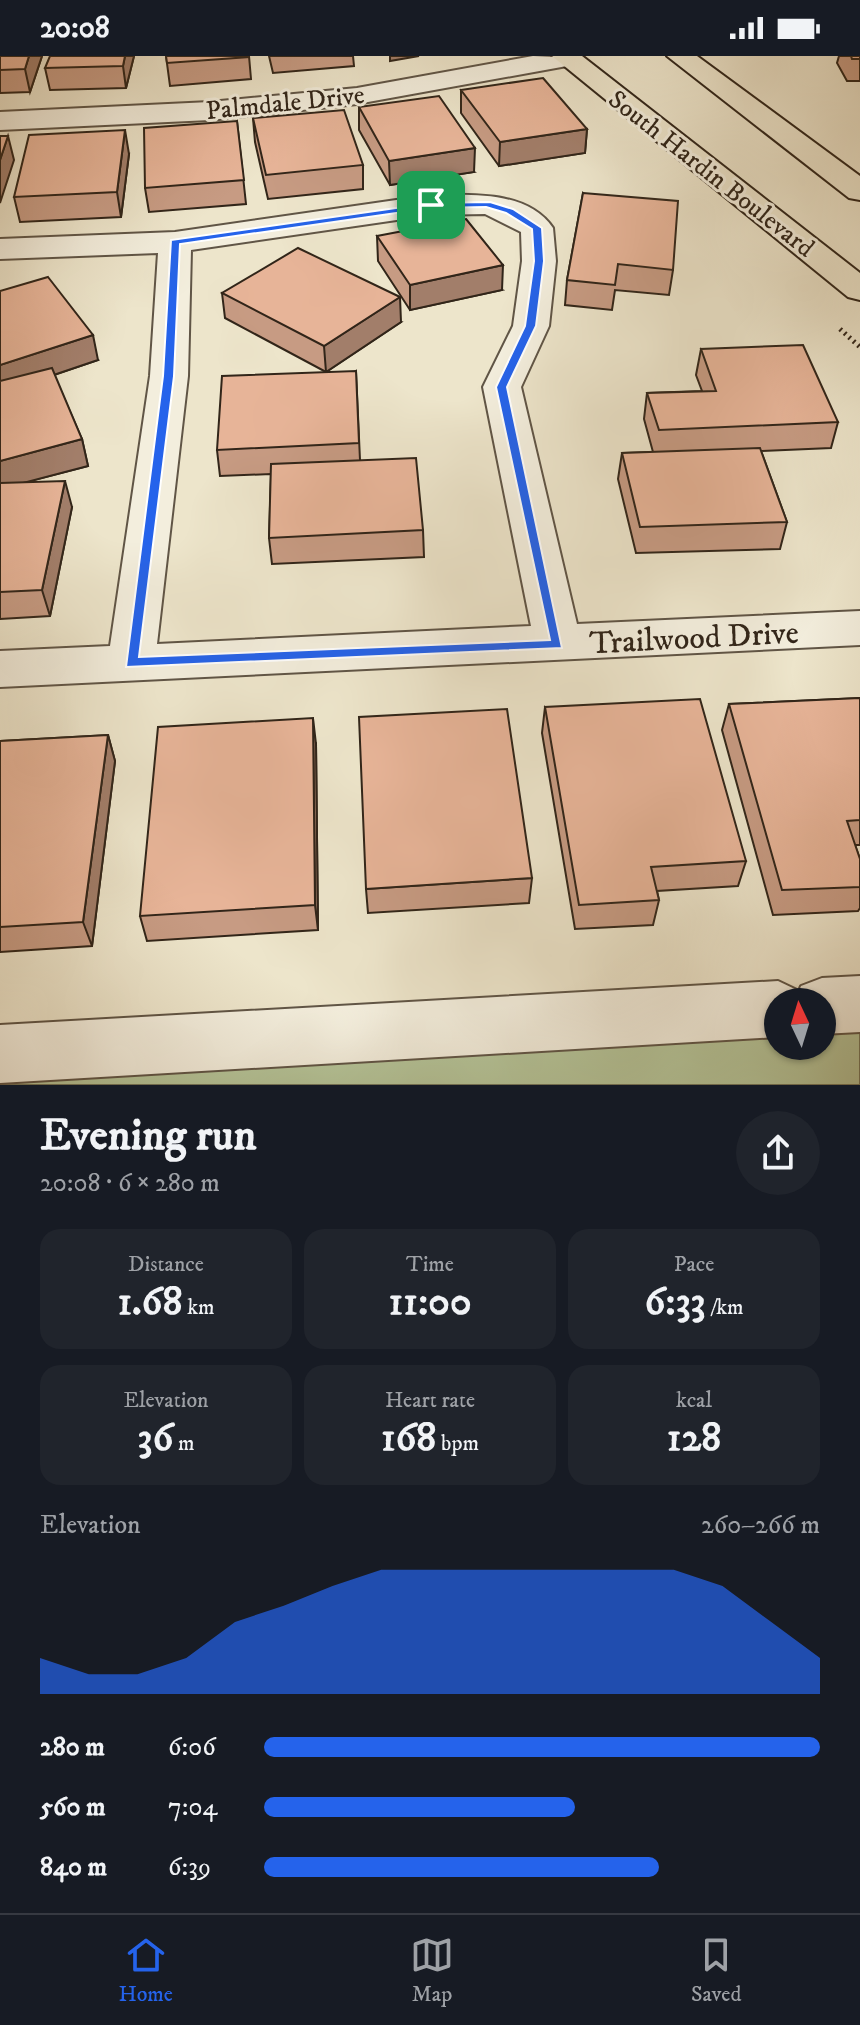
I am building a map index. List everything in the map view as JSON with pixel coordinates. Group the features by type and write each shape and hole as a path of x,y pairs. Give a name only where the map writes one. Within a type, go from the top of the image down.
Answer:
{"main road":[{"path":"680,56 860,191"},
{"name":"South Hardin Boulevard","path":"566,57 860,290"}],"street":[{"name":"Palmdale Drive","path":"0,121 195,112 314,100 566,57"},
{"path":"0,249 175,242 431,205 487,204 510,211 537,228 539,261 531,326 502,387 558,644"},
{"path":"131,663 169,376 175,242"},
{"name":"Trailwood Drive","path":"0,669 860,628"},
{"path":"836,1005 860,1004"},
{"path":"0,1054 764,1010"}],"green space":[{"path":"860,1021 860,1085 0,1085 0,1075 764,1027 764,1060 836,1060 836,1022"}],"building":[{"path":"0,56 29,56 25,69 0,70"},
{"path":"50,56 125,56 123,66 45,68"},
{"path":"166,56 249,56 249,57 167,63"},
{"path":"543,78 587,129 500,142 461,90"},
{"path":"439,96 475,148 389,161 359,107"},
{"path":"344,110 363,165 266,175 253,118"},
{"path":"237,121 244,180 145,188 144,128"},
{"path":"125,130 117,192 14,197 29,135"},
{"path":"0,136 8,136 0,160"},
{"path":"583,193 678,201 673,270 618,264 615,285 567,280"},
{"path":"466,219 503,265 410,285 377,236"},
{"path":"298,248 400,297 324,346 222,293"},
{"path":"48,277 93,335 0,365 0,291"},
{"path":"803,345 838,422 659,430 647,393 716,391 701,349"},
{"path":"52,368 82,439 0,461 0,381"},
{"path":"356,371 359,443 217,450 222,376"},
{"path":"760,448 787,522 640,527 622,453"},
{"path":"416,458 423,530 269,538 271,464"},
{"path":"65,481 42,590 0,592 0,483"},
{"path":"860,698 860,820 847,821 860,859 860,887 782,890 729,704"},
{"path":"700,699 746,861 651,867 659,900 579,905 545,707"},
{"path":"507,709 532,878 366,889 359,717"},
{"path":"313,718 315,905 140,916 158,727"},
{"path":"108,735 83,922 0,927 0,741"}],"route":[{"path":"487,204 510,211 537,228 539,261 531,326 502,387 558,644 131,663 169,376 175,242 431,205 487,204"}]}
